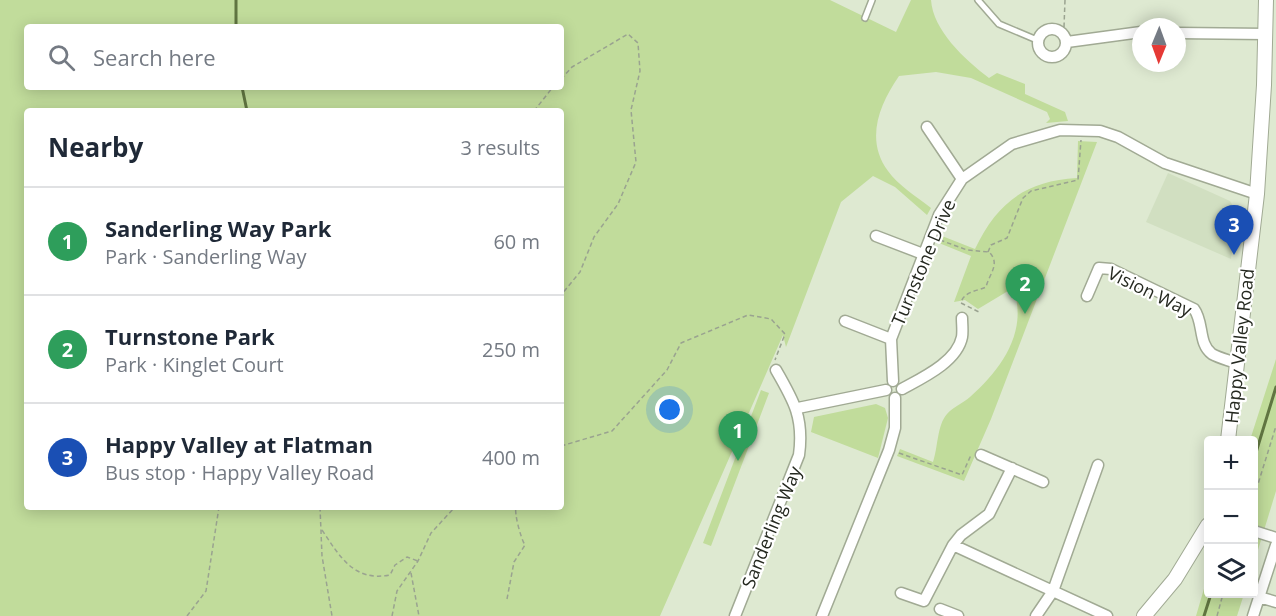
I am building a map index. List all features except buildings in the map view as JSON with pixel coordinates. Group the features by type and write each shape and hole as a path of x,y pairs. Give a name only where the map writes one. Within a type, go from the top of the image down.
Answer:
{"main road":[{"name":"Happy Valley Road","path":"1229,436 1257,194 1266,0"},
{"path":"1144,616 1175,579 1204,533"}],"street":[{"path":"1053,30 1062,34 1067,42 1062,52 1052,57 1041,52 1037,40 1043,32 1053,30"},
{"path":"1067,42 1132,33"},
{"path":"1186,33 1266,34"},
{"path":"927,127 962,179"},
{"name":"Turnstone Drive","path":"889,386 891,339 939,215 962,179 1012,144 1037,135 1081,129 1118,137 1165,163 1257,194"},
{"path":"876,236 923,254"},
{"name":"Vision Way","path":"1087,296 1099,268 1111,269 1194,309 1201,317 1204,344 1211,353 1236,363"},
{"path":"899,393 934,371 948,358 962,338 962,318"},
{"path":"845,321 891,339"},
{"name":"Sanderling Way","path":"735,616 799,455 801,441 798,408 775,367"},
{"path":"798,408 900,384 890,450 822,616"},
{"path":"981,455 1043,482"},
{"path":"1036,616 1053,591 1098,465"},
{"path":"901,593 924,601 953,545 961,535 989,514 1012,468"},
{"path":"1258,532 1276,538"},
{"path":"953,545 1107,616"},
{"path":"1253,616 1276,545"},
{"path":"1259,597 1276,602"},
{"path":"940,609 958,616"}],"lane":[{"path":"865,18 872,0"},
{"path":"978,0 999,24 1037,40"}],"path":[{"path":"1064,27 1065,0"},
{"path":"564,76 572,67 628,34 638,43 640,71 631,110 636,162 618,204 594,237 580,272 564,291"},
{"path":"536,108 551,90"},
{"path":"988,252 991,245 1007,238 1023,198 1031,191 1078,180 1081,136"},
{"path":"939,240 967,250 988,252 994,256 996,264 986,287 967,294 961,299 961,303 979,312"},
{"path":"564,446 612,431 667,370 681,343 748,315 771,319 785,334 775,367"},
{"path":"1256,490 1276,426"},
{"path":"899,453 962,475 969,458"},
{"path":"187,616 206,591 219,510"},
{"path":"320,510 322,556 332,616"},
{"path":"392,616 397,591 418,561 431,533 452,510"},
{"path":"507,599 514,562 525,546 521,537 521,528 515,516 516,510"},
{"path":"322,530 345,564 365,576 390,575 395,565 407,557 418,561"},
{"path":"411,572 419,616"},
{"path":"1216,616 1222,598"}],"shaded area":[{"path":"1168,173 1230,201 1237,213 1231,259 1146,222"}],"green space":[{"path":"0,0 830,0 896,32 911,0 931,0 937,22 944,33 960,53 979,70 989,78 997,73 1025,84 1025,94 1065,112 1068,121 1046,123 1050,119 1047,112 971,78 936,72 899,76 886,99 877,123 877,147 881,159 892,176 931,208 927,215 895,187 873,176 841,202 786,347 783,335 660,616 0,616"},
{"path":"1078,141 1097,142 991,419 964,481 897,456 900,449 933,462 939,430 947,414 970,397 992,375 1015,334 1017,304 1013,288 978,309 965,300 954,302 971,256 939,243 942,236 975,249 993,219 1015,197 1042,184 1077,178"},
{"path":"1276,359 1276,491 1258,550 1258,436 1251,436"},
{"path":"761,390 769,393 711,546 703,543"},
{"path":"876,404 885,408 888,418 878,458 811,432 814,417"},
{"path":"1204,589 1204,598 1243,598 1237,616 1196,616"}],"waterway":[{"path":"236,0 236,24"},
{"path":"243,90 246,108"},
{"path":"1258,446 1276,387"},
{"path":"1204,616 1210,598"}],"place":[{"name":"Happy Valley at Flatman","path":"1234,255"},
{"name":"Turnstone Park","path":"1025,314"},
{"name":"Sanderling Way Park","path":"738,461"}]}
